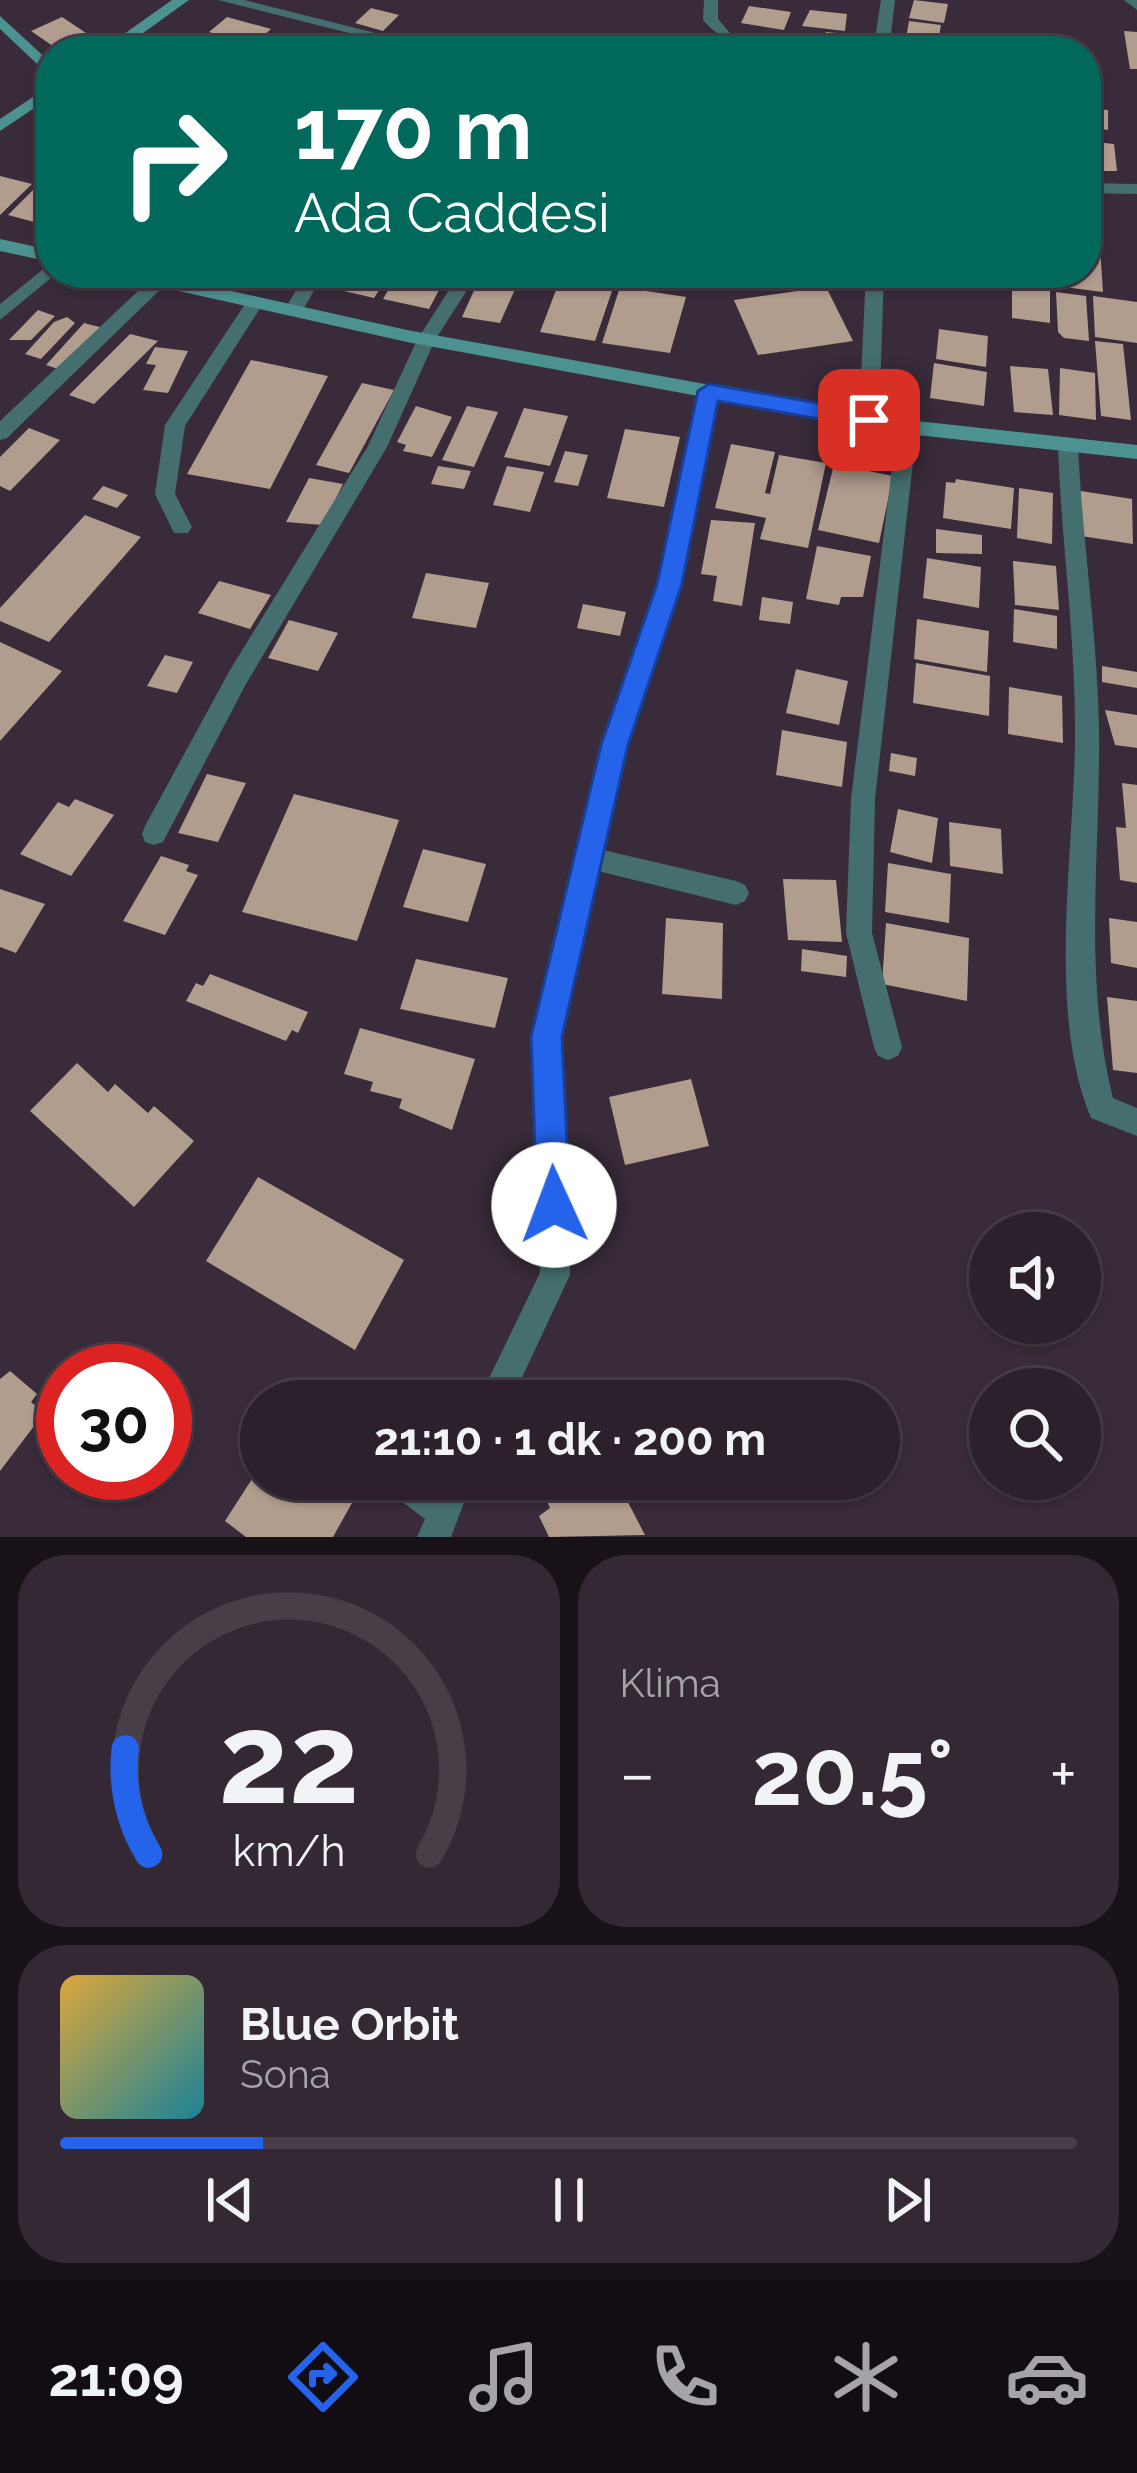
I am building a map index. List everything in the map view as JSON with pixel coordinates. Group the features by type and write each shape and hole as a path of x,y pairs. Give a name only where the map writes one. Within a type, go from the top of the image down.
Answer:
{"main road":[{"path":"130,36 182,0"},
{"path":"0,20 36,57"},
{"path":"0,125 36,100"},
{"path":"0,245 36,253"},
{"path":"191,288 426,340 907,427 1137,452"}],"street":[{"path":"225,0 376,36"},
{"path":"711,0 710,20 725,36"},
{"path":"883,36 888,0"},
{"path":"1101,188 1137,189"},
{"path":"0,314 36,282"},
{"path":"0,433 152,288"},
{"path":"293,311 306,288"},
{"path":"154,834 238,676 377,447 426,340 459,288"},
{"path":"869,420 874,288"},
{"path":"181,527 164,494 175,425 255,302"},
{"path":"504,1380 555,1274 547,1037 615,745 670,584 709,391"},
{"path":"888,1047 859,933 863,799 907,427"},
{"path":"1067,444 1087,726 1081,851 1084,1052 1101,1108 1137,1122"},
{"path":"589,858 736,893"},
{"path":"418,1500 439,1525"}],"building":[{"path":"914,0 948,4 944,23 909,18"},
{"path":"749,6 791,12 784,30 741,23"},
{"path":"371,8 399,15 383,31 355,23"},
{"path":"810,10 847,14 845,31 802,26"},
{"path":"62,17 90,36 38,36 31,31"},
{"path":"227,17 271,29 263,36 209,32"},
{"path":"909,21 941,25 939,36 906,36"},
{"path":"1124,31 1137,32 1137,69 1130,69"},
{"path":"1101,109 1108,110 1108,130 1101,129"},
{"path":"1101,143 1114,144 1117,171 1101,171"},
{"path":"0,176 32,184 0,215"},
{"path":"36,187 36,222 8,215"},
{"path":"331,288 380,288 374,298"},
{"path":"389,288 440,288 429,309 383,299"},
{"path":"475,288 516,288 500,323 462,317"},
{"path":"557,288 613,288 595,341 540,332"},
{"path":"620,288 686,297 670,353 602,343"},
{"path":"826,288 853,341 758,355 734,300"},
{"path":"1012,288 1050,291 1050,323 1012,318"},
{"path":"1056,292 1086,296 1089,341 1064,338 1058,332"},
{"path":"1093,296 1137,302 1137,343 1095,337"},
{"path":"38,310 55,316 31,340 9,340"},
{"path":"67,317 75,323 41,359 25,354 54,322"},
{"path":"84,323 103,328 61,370 46,365"},
{"path":"939,329 988,336 986,367 936,359"},
{"path":"130,334 158,341 94,404 69,395"},
{"path":"1095,341 1123,344 1131,420 1101,416"},
{"path":"155,347 188,351 168,393 143,390 156,365 146,364"},
{"path":"251,360 328,376 270,489 187,474"},
{"path":"934,363 987,372 984,406 930,398"},
{"path":"1010,366 1048,369 1053,415 1014,412"},
{"path":"1060,368 1095,373 1096,420 1059,415"},
{"path":"362,383 394,390 349,473 316,465"},
{"path":"416,406 452,417 432,457 403,451 406,445 397,442"},
{"path":"467,406 498,412 474,467 442,460"},
{"path":"524,408 568,416 550,466 504,457"},
{"path":"29,428 60,440 10,491 0,486 0,457"},
{"path":"625,429 680,437 664,507 607,498"},
{"path":"731,444 775,452 765,493 770,494 779,455 826,463 808,548 760,539 766,518 715,508"},
{"path":"565,451 588,455 578,486 554,482"},
{"path":"834,464 893,476 879,543 818,530"},
{"path":"438,466 471,471 464,489 431,484"},
{"path":"507,466 544,472 530,512 493,505"},
{"path":"309,478 343,484 323,525 286,522"},
{"path":"956,479 1014,488 1011,529 943,518 946,482"},
{"path":"103,486 128,495 117,508 92,499"},
{"path":"1019,488 1053,493 1052,544 1017,538"},
{"path":"1081,491 1132,499 1133,544 1081,536"},
{"path":"85,515 141,537 49,642 0,621 0,608"},
{"path":"711,520 755,523 742,606 713,601 717,576 701,574"},
{"path":"936,529 982,535 982,554 936,553"},
{"path":"817,546 871,556 863,597 841,597 839,605 806,599"},
{"path":"927,558 981,567 979,608 923,598"},
{"path":"1013,561 1056,566 1059,610 1015,605"},
{"path":"426,573 489,583 476,628 412,618"},
{"path":"219,581 271,595 250,629 198,613"},
{"path":"762,597 793,602 790,624 759,620"},
{"path":"583,604 626,612 620,636 577,628"},
{"path":"1014,609 1057,616 1057,649 1013,642"},
{"path":"917,619 989,631 987,672 914,659"},
{"path":"289,620 338,633 318,671 268,658"},
{"path":"0,642 62,671 0,741"},
{"path":"165,655 193,662 177,693 147,686"},
{"path":"916,663 990,676 989,716 913,703"},
{"path":"1102,666 1137,672 1137,688 1102,682"},
{"path":"796,669 848,681 839,725 786,713"},
{"path":"1009,687 1062,696 1063,743 1008,734"},
{"path":"1105,710 1137,715 1137,748 1115,745"},
{"path":"782,730 847,742 842,787 776,775"},
{"path":"891,753 917,758 915,776 889,771"},
{"path":"207,774 246,783 218,842 178,833"},
{"path":"1122,783 1137,785 1137,883 1120,880 1116,827 1126,828"},
{"path":"294,794 399,820 357,941 242,912"},
{"path":"75,799 114,815 71,876 20,854 58,802 69,807"},
{"path":"898,809 938,818 932,863 890,852"},
{"path":"949,822 1001,829 1003,874 950,866"},
{"path":"423,849 486,864 468,922 403,907"},
{"path":"161,856 189,865 186,871 198,875 165,935 123,921"},
{"path":"888,863 951,874 949,923 885,912"},
{"path":"783,879 836,880 842,942 788,940"},
{"path":"0,889 45,904 16,953 0,947"},
{"path":"666,918 723,923 722,999 662,994"},
{"path":"1109,918 1137,922 1137,968 1111,963"},
{"path":"886,923 969,938 967,1001 882,984"},
{"path":"802,949 847,956 846,977 801,971"},
{"path":"416,959 508,978 495,1028 400,1009"},
{"path":"210,974 308,1012 298,1033 292,1030 286,1041 186,1001 196,983 203,986"},
{"path":"1107,997 1137,1001 1137,1073 1113,1070"},
{"path":"360,1028 475,1059 452,1130 399,1108 402,1099 370,1091 373,1082 344,1074"},
{"path":"77,1063 108,1092 115,1084 148,1113 154,1106 194,1141 134,1207 30,1111"},
{"path":"691,1079 709,1146 625,1165 609,1097"},
{"path":"258,1177 404,1260 355,1350 206,1261"},
{"path":"10,1371 36,1393 31,1402 36,1406 36,1424 0,1471 0,1379"},
{"path":"240,1498 354,1500 333,1537 246,1537 225,1521"},
{"path":"546,1500 627,1500 645,1535 549,1537 539,1516 550,1508"}],"route":[{"path":"554,1205 547,1037 615,745 670,584 709,391 869,420"}]}
